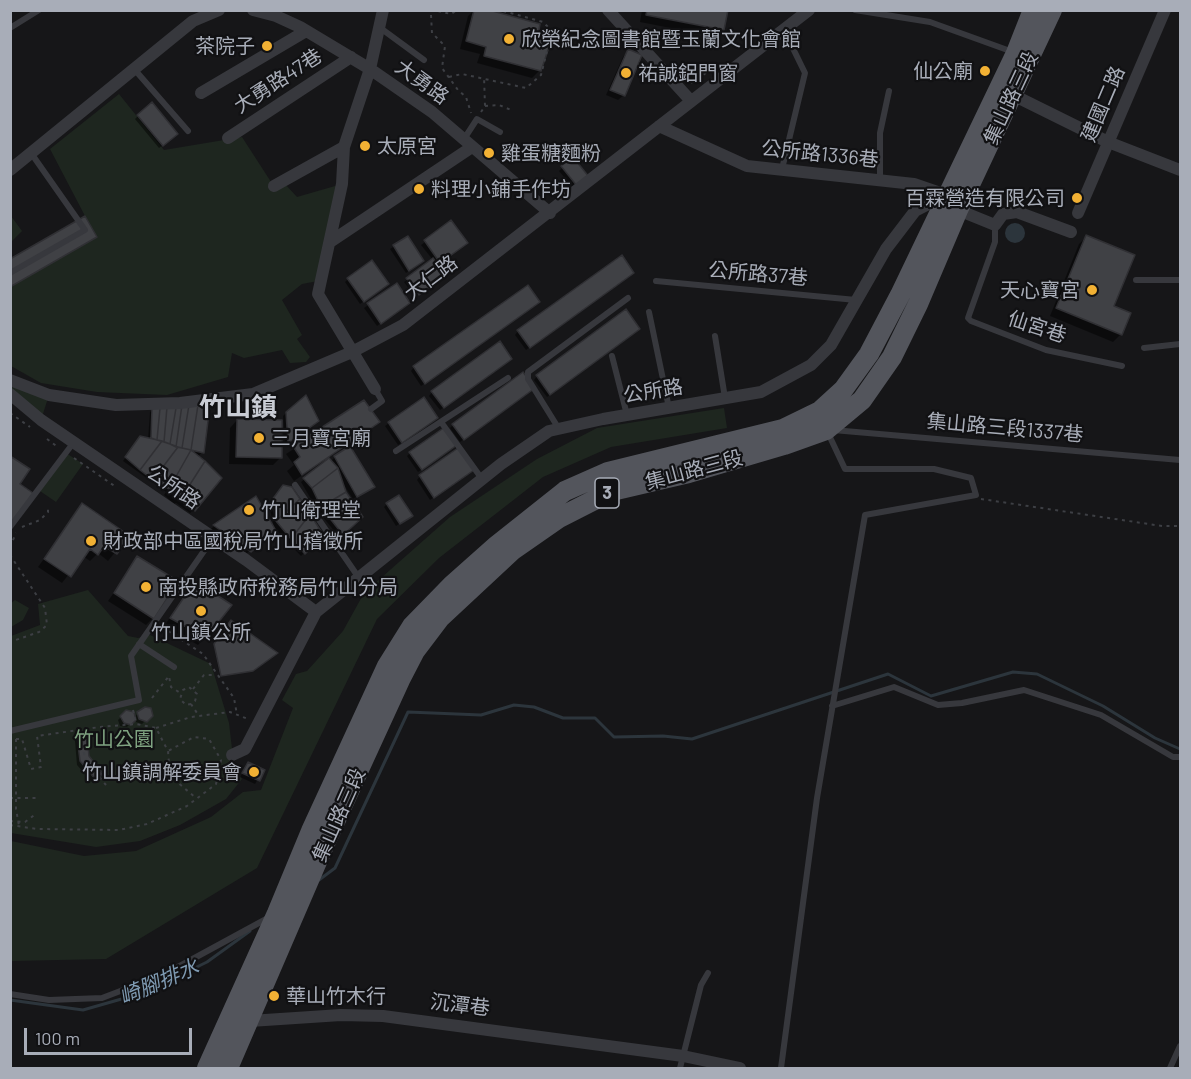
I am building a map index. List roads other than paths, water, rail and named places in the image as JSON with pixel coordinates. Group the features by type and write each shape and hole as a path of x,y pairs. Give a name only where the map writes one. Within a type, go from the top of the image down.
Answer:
{"main road":[{"name":"集山路三段","path":"228,1068 241,1018 285,917 415,651 440,618 513,550 558,518 612,491 689,473 784,446 826,430 862,400 892,357 952,203 1033,10"},
{"name":"集山路三段","path":"285,917 310,831 387,666 412,626 488,553 565,491 608,472 783,429 820,411 843,390 869,354 1013,95 1052,10"},
{"name":"集山路三段","path":"207,1068 241,1018"}],"street":[{"path":"10,170 193,21 219,10"},
{"name":"大勇路","path":"253,10 276,16 306,31 370,69 432,112 550,213"},
{"path":"375,389 318,294 342,184 344,147 370,69 383,10"},
{"path":"608,10 691,101"},
{"name":"大仁路","path":"10,380 50,395 116,405 180,403 254,394 352,352 403,325 809,10"},
{"name":"建國二路","path":"1078,213 1165,10"},
{"path":"201,93 306,31"},
{"name":"大勇路47巷","path":"228,138 351,57"},
{"path":"1013,95 1108,142 1180,170"},
{"name":"公所路1336巷","path":"659,126 747,166 914,184 995,225"},
{"path":"330,242 468,143"},
{"path":"274,186 344,147"},
{"name":"公所路","path":"232,755 245,749 316,612 482,479 549,431 761,392 811,365 831,345 886,249 915,211 952,203"},
{"path":"995,225 1002,214 1017,212 1071,232"},
{"path":"42,420 50,395"},
{"name":"公所路","path":"12,399 316,612"},
{"name":"沉潭巷","path":"241,1018 382,1016 681,1062 740,1068"}],"lane":[{"path":"10,28 39,10"},
{"path":"855,10 930,22 1016,53"},
{"path":"379,26 424,60"},
{"path":"782,169 805,73 784,30"},
{"path":"135,70 188,131"},
{"path":"880,180 880,133 889,91"},
{"path":"468,143 477,119 500,132"},
{"path":"10,273 85,230 31,153"},
{"name":"仙宮巷","path":"995,225 995,242 968,318 1046,350 1122,366"},
{"path":"1136,280 1180,280"},
{"name":"公所路37巷","path":"656,281 857,300"},
{"path":"560,429 528,379 528,372 627,298"},
{"path":"649,312 670,408"},
{"path":"715,336 725,399"},
{"path":"1144,348 1180,344"},
{"path":"612,356 627,415"},
{"path":"396,452 508,378"},
{"path":"370,409 382,401 375,389"},
{"path":"441,422 482,479"},
{"path":"781,1068 815,810 865,515 976,495 971,477 934,469 845,469 826,430"},
{"name":"集山路三段1337巷","path":"826,430 1180,460"},
{"path":"10,527 74,442"},
{"path":"295,485 359,578"},
{"path":"10,731 139,700 132,656 213,538"},
{"path":"139,644 174,667"},
{"path":"833,703 894,687 938,705 962,703 1024,690 1101,715 1173,757 1180,757"},
{"path":"10,994 49,1000 102,998 165,974 285,917"},
{"path":"681,1062 701,985 708,973"},
{"path":"1170,1068 1180,1046"}],"waterway":[{"path":"319,880 335,868 408,712 481,715 514,705 534,707 563,718 595,718 614,737 663,736 692,739 888,674 931,696 1013,672 1037,674 1103,706 1155,738 1180,749"},
{"name":"崎腳排水","path":"10,1000 83,1010 146,992 207,962 250,931"}],"place":[{"name":"欣榮紀念圖書館暨玉蘭文化會館","path":"509,39"},
{"name":"茶院子","path":"267,46"},
{"name":"仙公廟","path":"985,71"},
{"name":"祐誠鋁門窗","path":"626,73"},
{"name":"太原宮","path":"365,146"},
{"name":"雞蛋糖麵粉","path":"489,153"},
{"name":"料理小鋪手作坊","path":"419,189"},
{"name":"百霖營造有限公司","path":"1077,198"},
{"name":"天心寶宮","path":"1092,290"},
{"name":"三月寶宮廟","path":"259,438"},
{"name":"竹山衛理堂","path":"249,510"},
{"name":"財政部中區國稅局竹山稽徵所","path":"91,541"},
{"name":"南投縣政府稅務局竹山分局","path":"146,587"},
{"name":"竹山鎮公所","path":"201,611"},
{"name":"竹山鎮調解委員會","path":"254,772"},
{"name":"華山竹木行","path":"274,996"}],"district":[{"name":"竹山鎮","path":"238,407"}],"park label":[{"name":"竹山公園","path":"114,739"}]}
